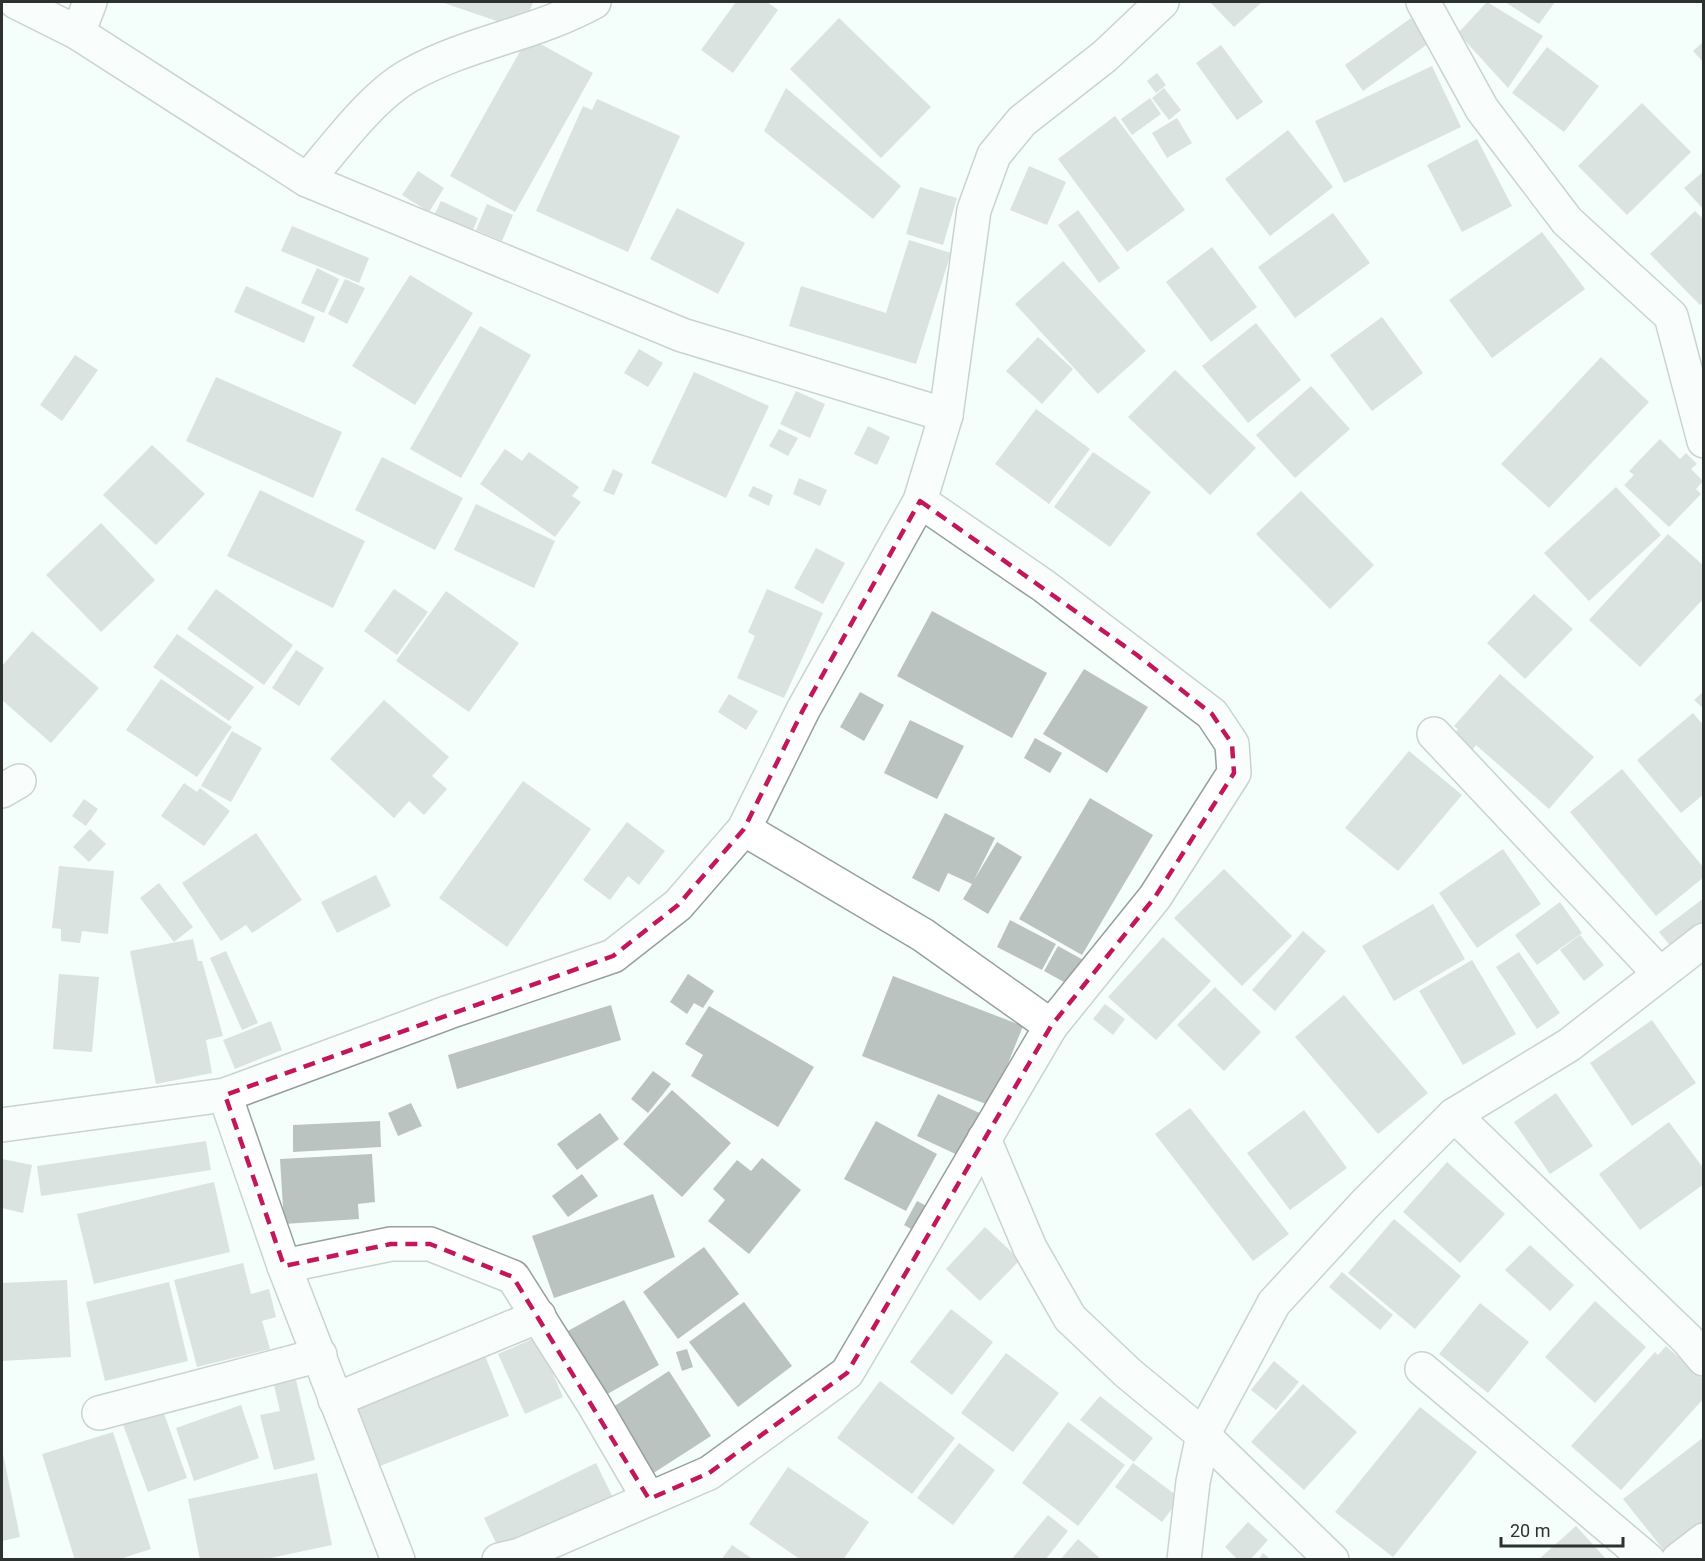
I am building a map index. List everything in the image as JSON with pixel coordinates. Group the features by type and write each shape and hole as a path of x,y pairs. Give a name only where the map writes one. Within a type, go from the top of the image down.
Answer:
{"street":[{"path":"16,2 78,33 307,180 682,335 946,415"},
{"path":"78,33 90,2"},
{"path":"307,180 364,113 409,75 482,44 517,35 566,17 594,2"},
{"path":"2,1125 225,1095 449,1012 613,956 678,905 744,829 803,710 920,501 946,415 974,210 994,155 1022,121 1105,56 1162,2"},
{"path":"1423,2 1482,109 1567,221 1671,316 1704,441"},
{"path":"499,1560 520,1555 709,1473 847,1373 1051,1026 1155,897 1218,802 1234,773 1232,744 1212,714 1044,586 920,501"},
{"path":"1434,734 1659,973"},
{"path":"744,829 923,935 1051,1026"},
{"path":"1184,1560 1193,1482 1203,1435 1274,1302 1366,1203 1454,1115 1569,1045 1704,940"},
{"path":"225,1095 284,1266 398,1560"},
{"path":"1454,1115 1679,1330 1704,1359"},
{"path":"984,1139 1030,1248 1070,1318 1128,1373 1203,1435 1308,1540 1332,1560"},
{"path":"284,1266 391,1244 430,1244 513,1277 649,1499"},
{"path":"335,1400 539,1316"},
{"path":"99,1413 320,1355"},
{"path":"1422,1369 1648,1560"},
{"path":"1678,1560 1704,1540"}],"highlighted area":[{"path":"920,501 1137,655 1212,714 1232,744 1234,773 1218,802 1155,897 1051,1026 847,1373 709,1473 649,1499 513,1277 430,1244 391,1244 284,1266 225,1095 613,956 678,905 744,829 803,710"}],"building":[{"path":"441,2 533,2 523,30"},
{"path":"736,2 767,2 778,10 733,73 701,50"},
{"path":"1210,2 1262,2 1234,27"},
{"path":"1487,2 1543,36 1508,88 1458,33"},
{"path":"1505,2 1555,2 1539,24"},
{"path":"839,18 931,107 881,158 790,69"},
{"path":"1411,18 1429,43 1363,91 1345,65"},
{"path":"528,37 593,73 515,212 450,176"},
{"path":"1704,41 1704,63 1693,51"},
{"path":"1221,45 1263,102 1237,120 1196,63"},
{"path":"1547,47 1599,86 1564,132 1512,93"},
{"path":"1432,66 1461,127 1344,183 1315,121"},
{"path":"1157,73 1166,85 1156,93 1147,81"},
{"path":"786,88 901,186 873,219 764,131"},
{"path":"1164,88 1181,110 1169,120 1152,98"},
{"path":"1150,98 1161,114 1132,135 1121,119"},
{"path":"597,99 680,136 628,252 536,211 583,106 592,110"},
{"path":"1642,103 1691,152 1627,215 1578,166"},
{"path":"1115,116 1185,210 1127,252 1058,159"},
{"path":"1177,118 1192,143 1167,158 1152,133"},
{"path":"1288,130 1333,187 1270,236 1225,179"},
{"path":"1477,139 1512,206 1462,232 1427,165"},
{"path":"1029,166 1066,182 1047,225 1010,210"},
{"path":"418,171 444,188 429,212 402,195"},
{"path":"1704,171 1704,210 1684,188"},
{"path":"920,187 957,198 943,245 906,234"},
{"path":"441,201 478,218 470,237 432,220"},
{"path":"487,204 513,215 502,241 476,230"},
{"path":"677,208 745,243 718,294 650,259"},
{"path":"1078,210 1120,268 1099,283 1058,225"},
{"path":"1695,211 1704,220 1704,302 1700,305 1650,254"},
{"path":"1333,213 1370,263 1295,318 1258,267"},
{"path":"292,226 369,258 359,283 281,251"},
{"path":"1542,232 1585,289 1492,358 1449,300"},
{"path":"909,240 951,253 916,364 789,326 801,286 886,313"},
{"path":"1212,247 1257,307 1211,342 1166,282"},
{"path":"1063,261 1146,351 1098,394 1015,304"},
{"path":"317,268 339,279 324,313 301,303"},
{"path":"410,275 473,313 415,405 352,366"},
{"path":"345,279 365,288 347,324 328,314"},
{"path":"246,286 315,317 304,343 234,312"},
{"path":"1382,317 1423,373 1372,411 1330,355"},
{"path":"1256,323 1301,380 1248,423 1202,366"},
{"path":"480,326 531,355 461,478 410,449"},
{"path":"1038,337 1073,369 1042,404 1006,371"},
{"path":"639,349 663,363 648,387 624,373"},
{"path":"75,355 98,370 62,421 40,405"},
{"path":"1601,357 1649,402 1549,508 1501,464"},
{"path":"1175,370 1256,448 1210,495 1128,417"},
{"path":"694,372 769,406 726,498 651,463"},
{"path":"216,377 342,432 313,498 186,441"},
{"path":"1311,386 1350,429 1295,478 1256,435"},
{"path":"796,391 825,404 810,438 780,424"},
{"path":"1036,409 1090,449 1049,504 995,464"},
{"path":"868,426 890,437 877,465 854,454"},
{"path":"779,429 798,438 788,456 769,446"},
{"path":"1660,439 1680,459 1686,453 1697,464 1691,469 1703,481 1696,489 1701,494 1669,527 1624,485 1634,475 1629,471"},
{"path":"152,445 205,494 156,545 103,495"},
{"path":"505,449 522,461 529,452 579,487 572,496 581,502 555,537 480,484"},
{"path":"1093,452 1151,492 1110,547 1054,507"},
{"path":"382,457 463,498 435,550 355,510"},
{"path":"613,469 623,474 614,495 603,491"},
{"path":"799,478 827,490 820,506 793,494"},
{"path":"753,486 773,495 769,506 748,496"},
{"path":"1616,487 1661,535 1589,601 1544,553"},
{"path":"260,490 365,541 333,608 227,556"},
{"path":"1301,491 1374,565 1330,609 1256,534"},
{"path":"476,504 555,541 534,588 454,550"},
{"path":"101,523 155,580 101,632 46,575"},
{"path":"1668,534 1704,566 1704,598 1640,667 1589,620"},
{"path":"816,548 845,563 823,604 794,588"},
{"path":"216,589 293,645 264,685 187,629"},
{"path":"394,589 428,612 397,655 364,631"},
{"path":"767,589 823,613 784,698 737,678 755,636 748,632"},
{"path":"446,591 519,643 469,712 396,661"},
{"path":"1534,594 1573,629 1525,679 1487,643"},
{"path":"932,611 1047,673 1012,738 897,676"},
{"path":"32,631 99,688 51,743 2,700 2,666"},
{"path":"177,634 254,687 229,721 153,667"},
{"path":"296,650 324,668 299,706 272,688"},
{"path":"1084,669 1148,707 1107,773 1043,734"},
{"path":"1500,674 1594,757 1549,809 1476,745 1470,753 1451,737 1458,729 1454,726"},
{"path":"161,679 232,727 197,777 126,730"},
{"path":"1704,691 1704,709 1694,700"},
{"path":"860,692 884,705 864,741 840,727"},
{"path":"729,694 758,711 746,730 718,712"},
{"path":"384,700 449,757 432,776 447,789 424,815 409,801 394,818 330,759"},
{"path":"1693,713 1704,726 1704,794 1681,813 1637,760"},
{"path":"910,720 964,746 937,799 884,773"},
{"path":"232,731 262,748 231,802 201,786"},
{"path":"1035,738 1062,753 1050,773 1024,758"},
{"path":"1409,751 1462,795 1398,871 1345,828"},
{"path":"1622,769 1704,868 1704,877 1656,916 1570,812"},
{"path":"523,781 591,829 507,947 439,898"},
{"path":"184,783 197,792 200,788 230,811 204,846 161,816"},
{"path":"1090,798 1153,835 1082,955 1019,919"},
{"path":"84,799 98,809 86,826 72,816"},
{"path":"945,813 995,838 974,880 997,842 1022,857 988,914 963,899 972,884 948,873 939,892 912,878"},
{"path":"627,822 665,851 639,885 628,876 610,900 583,880"},
{"path":"90,829 106,844 89,862 73,847"},
{"path":"256,833 302,900 252,933 246,925 221,941 182,883"},
{"path":"1503,849 1541,904 1477,948 1439,893"},
{"path":"59,866 114,871 108,934 82,931 80,943 61,941 61,929 52,928"},
{"path":"1224,869 1292,936 1242,986 1174,918"},
{"path":"376,875 391,906 337,933 321,902"},
{"path":"159,883 193,927 174,942 140,898"},
{"path":"1704,898 1704,933 1677,954 1659,932"},
{"path":"1560,902 1582,933 1537,965 1515,935"},
{"path":"1433,904 1465,959 1394,1001 1362,946"},
{"path":"1010,920 1056,944 1042,970 997,947"},
{"path":"1303,931 1326,951 1275,1011 1252,990"},
{"path":"1580,935 1604,965 1584,981 1560,950"},
{"path":"1163,937 1211,981 1156,1040 1108,997"},
{"path":"193,939 198,961 202,961 223,1036 206,1040 212,1073 156,1084 130,951"},
{"path":"1058,946 1087,962 1073,987 1044,971"},
{"path":"226,951 258,1023 242,1030 210,958"},
{"path":"1519,952 1560,1013 1537,1029 1496,967"},
{"path":"1472,960 1516,1034 1463,1065 1419,991"},
{"path":"59,974 99,977 92,1052 53,1049"},
{"path":"688,974 714,991 703,1008 694,1003 687,1014 670,1002"},
{"path":"893,976 1023,1026 991,1106 862,1056"},
{"path":"1215,987 1261,1032 1224,1071 1177,1025"},
{"path":"1344,995 1428,1093 1378,1134 1295,1037"},
{"path":"1105,1004 1125,1019 1113,1035 1093,1019"},
{"path":"611,1005 621,1040 457,1089 448,1055"},
{"path":"709,1006 814,1067 778,1127 691,1076 703,1055 685,1044"},
{"path":"1652,1020 1696,1083 1632,1126 1590,1063"},
{"path":"271,1021 282,1050 235,1069 223,1040"},
{"path":"653,1071 671,1084 648,1113 631,1099"},
{"path":"672,1090 731,1143 682,1197 623,1144"},
{"path":"1556,1093 1593,1146 1550,1174 1514,1122"},
{"path":"938,1094 984,1115 964,1158 917,1136"},
{"path":"411,1103 422,1126 398,1136 388,1113"},
{"path":"1190,1108 1289,1234 1253,1261 1155,1134"},
{"path":"1304,1110 1347,1168 1290,1210 1247,1153"},
{"path":"600,1113 619,1139 577,1170 557,1144"},
{"path":"380,1121 381,1147 293,1152 293,1125"},
{"path":"876,1121 937,1154 906,1211 844,1179"},
{"path":"1669,1122 1704,1169 1704,1184 1640,1230 1599,1174"},
{"path":"206,1141 211,1170 41,1196 37,1166"},
{"path":"372,1154 375,1202 358,1204 359,1219 284,1224 280,1159"},
{"path":"762,1158 801,1190 749,1254 708,1221 725,1200 713,1189 737,1160 751,1171"},
{"path":"2,1159 32,1165 23,1213 2,1208"},
{"path":"1447,1162 1505,1214 1460,1263 1403,1212"},
{"path":"582,1174 598,1196 568,1217 552,1196"},
{"path":"214,1182 230,1252 94,1284 77,1214"},
{"path":"653,1194 675,1257 554,1298 532,1236"},
{"path":"917,1201 934,1210 920,1234 904,1225"},
{"path":"1394,1219 1461,1276 1415,1329 1348,1273"},
{"path":"985,1227 1020,1260 980,1301 946,1269"},
{"path":"1530,1245 1574,1285 1550,1311 1505,1270"},
{"path":"704,1247 739,1294 678,1339 643,1292"},
{"path":"243,1263 251,1294 269,1289 276,1317 262,1321 270,1349 197,1367 174,1280"},
{"path":"1342,1272 1393,1315 1380,1330 1329,1287"},
{"path":"67,1280 71,1357 2,1361 2,1283"},
{"path":"169,1282 188,1361 105,1381 86,1302"},
{"path":"624,1300 659,1365 602,1397 566,1332"},
{"path":"1595,1301 1646,1347 1595,1403 1545,1357"},
{"path":"744,1302 792,1366 738,1407 689,1342"},
{"path":"1480,1303 1529,1342 1488,1393 1439,1354"},
{"path":"951,1309 993,1342 952,1395 910,1362"},
{"path":"537,1337 563,1397 525,1414 498,1354"},
{"path":"1666,1346 1704,1380 1704,1398 1621,1490 1571,1446 1655,1352 1658,1355"},
{"path":"687,1349 693,1367 682,1371 676,1352"},
{"path":"484,1353 509,1416 380,1466 356,1403"},
{"path":"1006,1353 1059,1393 1013,1452 961,1413"},
{"path":"1274,1361 1299,1382 1276,1410 1251,1390"},
{"path":"669,1371 711,1436 652,1474 610,1409"},
{"path":"296,1380 315,1460 274,1470 260,1415 280,1411 274,1385"},
{"path":"880,1381 955,1438 912,1494 837,1438"},
{"path":"1303,1384 1357,1432 1304,1490 1251,1442"},
{"path":"1100,1396 1153,1438 1134,1462 1080,1420"},
{"path":"241,1405 259,1458 194,1481 176,1428"},
{"path":"1420,1407 1477,1452 1393,1557 1335,1512"},
{"path":"162,1408 187,1478 148,1492 122,1422"},
{"path":"1068,1422 1125,1465 1078,1526 1022,1483"},
{"path":"113,1432 151,1549 117,1560 75,1560 42,1454"},
{"path":"1704,1437 1704,1523 1666,1553 1623,1499"},
{"path":"959,1443 995,1470 953,1525 917,1498"},
{"path":"2,1454 20,1537 2,1541"},
{"path":"596,1463 615,1502 503,1557 484,1518"},
{"path":"1133,1463 1180,1498 1162,1522 1115,1487"},
{"path":"788,1467 869,1522 843,1560 801,1560 749,1524"},
{"path":"317,1473 332,1545 261,1560 200,1560 188,1499"},
{"path":"1048,1515 1068,1531 1045,1560 1011,1560"},
{"path":"1248,1522 1268,1540 1250,1560 1238,1560 1225,1547"},
{"path":"1576,1526 1607,1560 1538,1560"},
{"path":"1078,1539 1102,1560 1060,1560"},
{"path":"732,1545 754,1560 721,1560"},
{"path":"1263,1553 1271,1560 1258,1560"}]}
